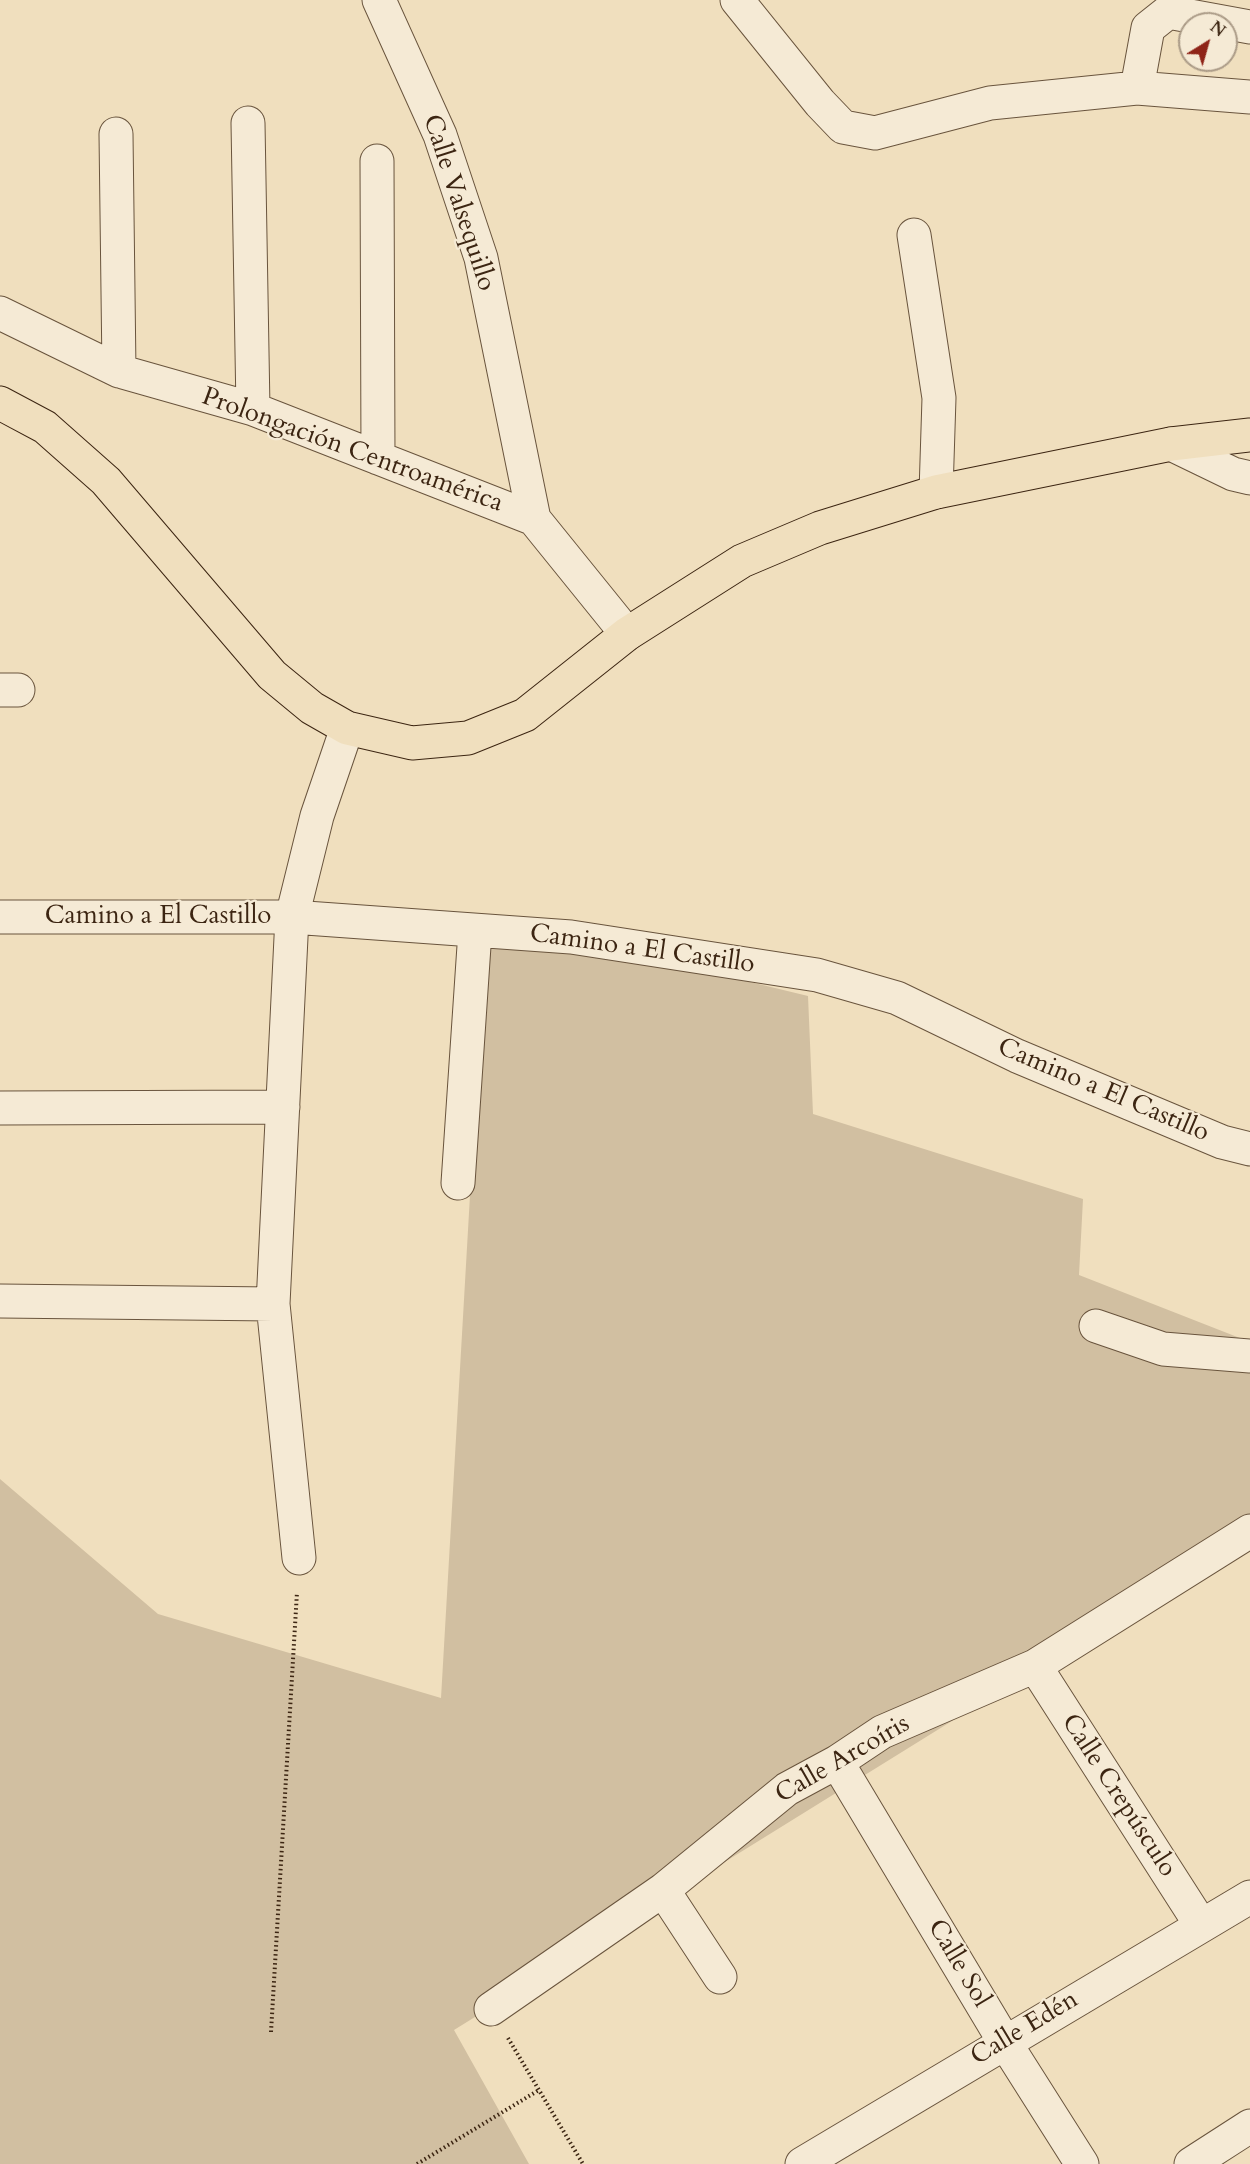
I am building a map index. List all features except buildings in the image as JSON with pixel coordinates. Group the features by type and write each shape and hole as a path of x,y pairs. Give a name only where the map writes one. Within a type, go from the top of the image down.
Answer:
{"main road":[{"path":"0,403 45,427 106,481 272,675 312,708 347,728 412,744 468,738 525,715 627,634 742,561 820,528 936,492 1172,444 1250,435"}],"street":[{"name":"Calle Valsequillo","path":"379,0 440,135 481,258 534,519"},
{"path":"737,0 820,103 843,127 875,133 990,103 1139,77 1250,97"},
{"path":"1139,77 1148,28 1168,12 1250,27"},
{"path":"248,123 253,409"},
{"path":"116,134 119,371"},
{"path":"377,161 378,458"},
{"path":"914,235 939,398 936,492"},
{"name":"Prolongación Centroamérica","path":"0,313 119,371 253,409 534,519 627,634"},
{"path":"1172,444 1233,474 1250,478"},
{"path":"299,1558 273,1304 292,917 317,816 347,728"},
{"name":"Camino a El Castillo","path":"0,917 292,917 571,937 817,975 897,998 1028,1061 1222,1142 1250,1149"},
{"path":"458,1183 475,931"},
{"path":"0,1108 283,1107"},
{"path":"0,1301 273,1304"},
{"path":"1096,1326 1163,1349 1250,1356"},
{"name":"Calle Arcoíris","path":"491,2009 663,1890 786,1789 837,1762 882,1732 1035,1666 1250,1531"},
{"name":"Calle Crepúsculo","path":"1035,1666 1201,1925"},
{"name":"Calle Sol","path":"837,1762 1004,2041 1082,2164"},
{"path":"663,1890 720,1977"},
{"name":"Calle Edén","path":"802,2164 1004,2041 1250,1897"},
{"path":"1191,2164 1250,2126"}],"path":[{"path":"271,2032 299,1558"},
{"path":"491,2009 583,2164"},
{"path":"417,2164 539,2090"}],"shaded area":[{"path":"486,918 808,996 813,1114 1083,1199 1079,1275 1250,1342 1250,1536 454,2030 529,2164 0,2164 0,1479 158,1614 441,1698"}]}
